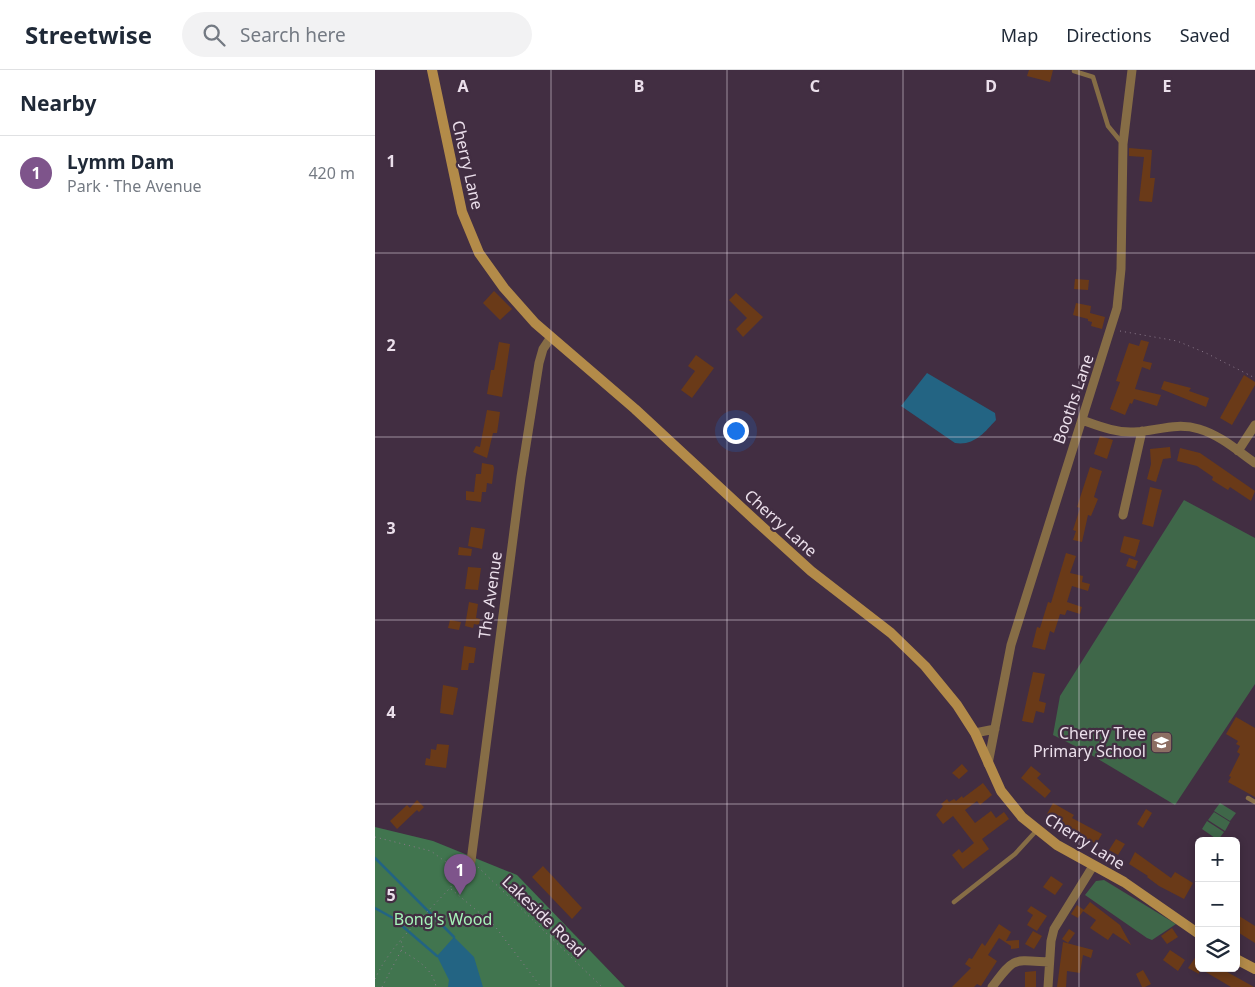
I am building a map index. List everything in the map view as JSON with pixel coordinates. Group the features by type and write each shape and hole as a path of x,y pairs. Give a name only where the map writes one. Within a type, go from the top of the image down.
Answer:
{"main road":[{"name":"Cherry Lane","path":"432,70 462,212 479,253 503,288 535,323 635,409 811,570 891,633 925,666 957,705 975,732 988,764 1009,802 1037,830 1093,866 1143,894 1195,931"},
{"path":"1240,961 1255,969"}],"street":[{"name":"Booths Lane","path":"988,764 1011,645 1112,330 1117,308 1121,269 1123,144 1132,70"},
{"name":"The Avenue","path":"471,861 521,477 539,363 543,349 551,336"},
{"path":"1082,420 1115,430 1142,431 1171,425 1193,427 1212,434 1255,463"},
{"path":"1238,451 1255,425"},
{"path":"1123,515 1142,431"},
{"path":"975,732 995,729"},
{"path":"1048,987 1051,941 1060,917 1093,866"},
{"path":"992,987 1004,970 1017,961 1049,962"}],"lane":[{"path":"1074,71 1093,77 1108,126 1123,144"},
{"path":"1247,798 1255,802"},
{"path":"954,902 1015,854 1037,830"}],"path":[{"path":"1112,330 1177,341 1255,378"},
{"path":"375,838 431,850 462,874"},
{"path":"375,979 389,955 401,940 450,889 471,861"},
{"name":"Lakeside Road","path":"471,861 602,987"},
{"path":"450,889 495,925 541,987"},
{"path":"382,987 395,959 403,947 401,940"},
{"path":"401,950 420,961 429,972 436,987"},
{"path":"389,955 395,959"}],"green space":[{"path":"1184,500 1255,538 1255,684 1175,805 1083,750 1053,735 1060,696"},
{"path":"1220,803 1236,813 1230,821 1214,811"},
{"path":"1214,812 1230,822 1225,831 1208,820"},
{"path":"1207,821 1224,832 1220,837 1214,837 1202,829"},
{"name":"Bong's Wood","path":"375,827 433,841 517,875 625,987 375,987"},
{"path":"1104,880 1176,924 1152,940 1147,938 1085,895 1096,881"}],"water":[{"path":"927,373 995,413 996,420 978,438 968,442 955,443 901,406"},
{"path":"454,937 474,957 483,987 448,987 449,980 437,956"}],"building":[{"path":"1029,70 1053,70 1050,82 1027,76"},
{"path":"1129,148 1152,150 1150,178 1155,178 1152,202 1139,201 1144,157 1129,156"},
{"path":"1075,279 1089,280 1088,290 1074,289"},
{"path":"494,291 512,309 500,320 483,303"},
{"path":"736,293 763,317 743,337 736,329 747,318 729,300"},
{"path":"1076,303 1091,306 1090,313 1105,317 1102,329 1091,326 1092,322 1088,321 1088,319 1073,315"},
{"path":"1141,340 1149,342 1143,361 1152,363 1150,370 1142,367 1135,389 1161,395 1157,406 1134,399 1132,404 1130,403 1125,415 1110,409 1120,382 1116,381 1129,343 1139,346"},
{"path":"499,342 510,344 502,397 487,394"},
{"path":"696,355 714,368 692,398 681,390 695,371 688,366"},
{"path":"1244,375 1255,382 1255,385 1232,425 1220,418"},
{"path":"1164,381 1191,388 1189,391 1209,398 1206,407 1161,389"},
{"path":"487,410 500,412 497,433 493,433 487,458 473,452 476,446 480,447"},
{"path":"1100,436 1113,440 1107,459 1094,454"},
{"path":"1170,447 1171,458 1163,459 1156,482 1147,479 1151,464 1150,449"},
{"path":"1180,448 1200,453 1255,491 1251,501 1230,487 1228,490 1212,480 1213,477 1197,466 1177,461"},
{"path":"482,463 493,465 492,484 487,483 486,492 482,492 481,502 466,500 466,491 474,492 476,474 481,474"},
{"path":"1090,467 1102,471 1094,497 1098,499 1091,516 1088,515 1082,542 1073,540 1076,531 1073,530 1080,508 1077,507"},
{"path":"1150,487 1162,490 1153,527 1142,524"},
{"path":"471,527 485,529 482,549 468,546"},
{"path":"1124,536 1140,540 1135,557 1120,552"},
{"path":"459,547 472,549 471,556 458,555"},
{"path":"1066,553 1076,556 1070,573 1083,576 1082,582 1090,584 1088,591 1072,586 1067,602 1082,607 1080,614 1067,610 1065,615 1060,614 1054,633 1050,631 1045,650 1032,647 1037,627 1040,628 1048,602 1051,603"},
{"path":"1129,558 1138,561 1135,569 1126,566"},
{"path":"468,567 481,568 478,590 465,589"},
{"path":"469,602 478,604 476,618 480,619 479,625 474,624 473,628 465,626"},
{"path":"450,620 461,622 459,630 448,628"},
{"path":"464,646 476,648 474,663 469,663 468,670 461,670"},
{"path":"1033,672 1045,674 1039,701 1046,703 1044,713 1036,711 1033,723 1022,721"},
{"path":"443,685 458,688 453,715 440,713"},
{"path":"1236,717 1255,728 1255,797 1228,782 1240,754 1237,752 1240,746 1236,744 1238,741 1226,734"},
{"path":"437,744 449,745 446,768 425,765 426,758 430,759 431,749 436,750"},
{"path":"962,764 968,771 959,779 952,773"},
{"path":"1031,766 1041,774 1037,778 1051,791 1045,798 1021,778"},
{"path":"983,783 992,795 980,805 977,801 965,810 975,823 991,811 996,818 1004,812 1009,819 982,839 989,849 963,869 952,855 959,849 962,853 974,843 953,816 943,824 936,815 943,806 941,804 947,799 949,802 954,799 956,801 962,796 963,798"},
{"path":"417,800 424,807 419,812 417,810 397,829 390,821 407,805 410,808"},
{"path":"1053,803 1074,815 1072,818 1102,834 1096,844 1047,814"},
{"path":"1146,809 1152,813 1143,828 1137,824"},
{"path":"1116,839 1125,844 1118,855 1109,850"},
{"path":"1135,852 1171,878 1175,872 1193,883 1184,899 1159,886 1148,876 1129,864"},
{"path":"543,866 582,908 572,919 532,877"},
{"path":"1051,876 1063,884 1055,895 1043,887"},
{"path":"1090,902 1120,925 1131,945 1113,933 1108,940 1090,928 1096,920 1083,911"},
{"path":"1077,905 1084,910 1078,918 1071,914"},
{"path":"1031,906 1047,916 1037,931 1027,925 1033,915 1027,911"},
{"path":"1240,917 1255,926 1255,943 1240,934"},
{"path":"999,924 1011,932 1006,941 1019,940 1019,948 1011,949 1011,946 999,938 988,955 997,961 981,986 977,984 974,987 952,987 971,968 965,964 969,958 972,959 982,943 985,946"},
{"path":"1172,928 1178,937 1167,944 1161,936"},
{"path":"1069,929 1075,933 1068,943 1062,939"},
{"path":"1033,931 1042,936 1034,949 1025,944"},
{"path":"1063,942 1093,950 1091,958 1083,955 1080,973 1067,971 1066,987 1057,987"},
{"path":"1170,950 1185,960 1178,971 1163,960"},
{"path":"1195,958 1195,972 1188,968"},
{"path":"1143,970 1151,984 1145,987 1142,987 1136,974"},
{"path":"1036,971 1036,987 1025,987 1025,972"},
{"path":"1206,972 1227,972 1254,987 1231,987"}],"waterway":[{"path":"375,858 454,937"},
{"path":"375,908 393,918 437,956"}],"place":[{"name":"Cherry Tree Primary School","path":"1162,742"},
{"name":"Lymm Dam","path":"460,895"}]}
